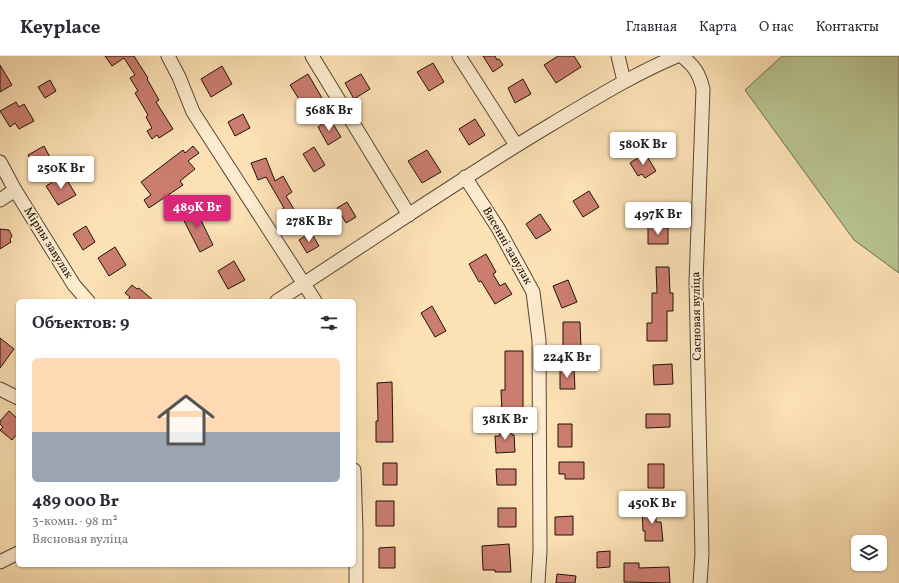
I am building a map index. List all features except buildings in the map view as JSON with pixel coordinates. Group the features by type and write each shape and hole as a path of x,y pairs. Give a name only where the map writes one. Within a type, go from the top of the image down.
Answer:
{"street":[{"path":"168,56 180,77 193,112 313,299"},
{"path":"312,56 409,215"},
{"path":"459,56 516,145"},
{"path":"618,56 624,81"},
{"path":"280,299 516,145 624,81 646,69 677,56"},
{"name":"Сасновая вуліца","path":"682,56 696,70 703,89 696,282 702,554 700,583"},
{"name":"Мірны завулак","path":"0,162 15,190 74,286 86,299"},
{"name":"Вясенні завулак","path":"465,177 498,228 533,292 539,340 540,551 538,583"},
{"path":"0,200 15,190"},
{"path":"0,389 16,397"},
{"path":"356,530 356,583"},
{"path":"0,562 16,554"}],"green space":[{"path":"782,56 899,56 899,273 854,240 745,90"}]}
